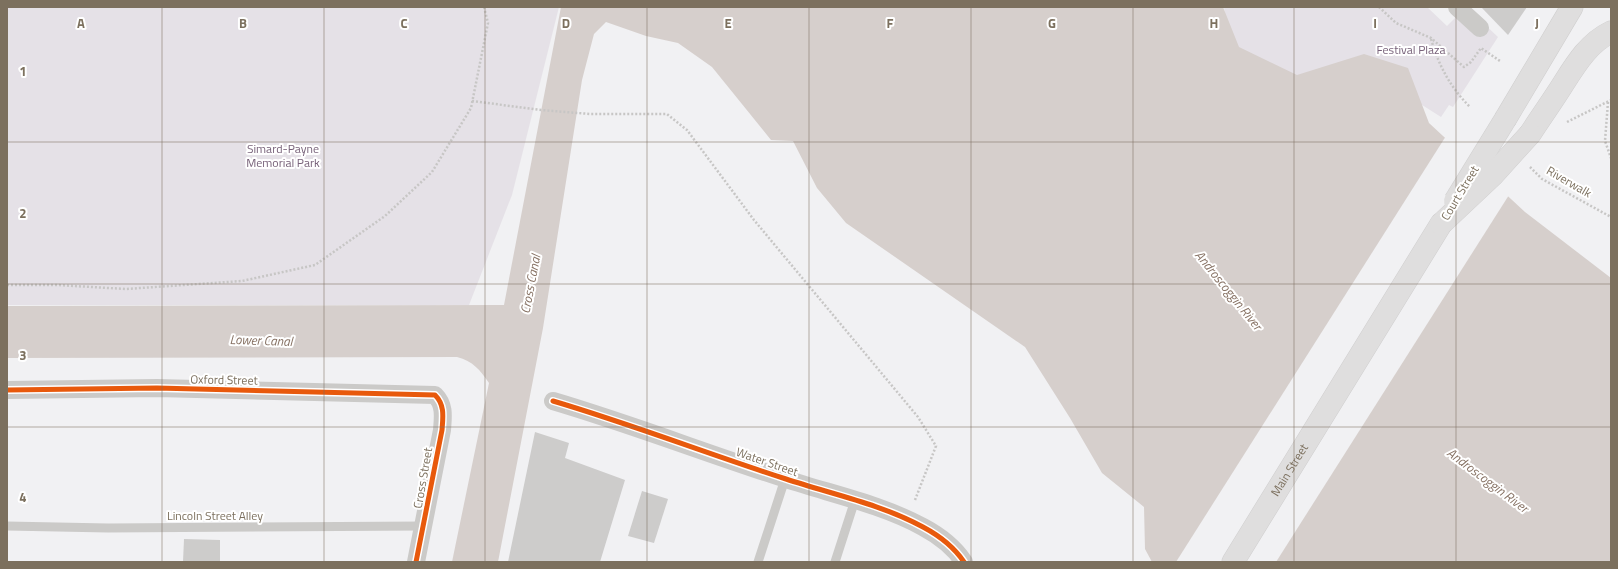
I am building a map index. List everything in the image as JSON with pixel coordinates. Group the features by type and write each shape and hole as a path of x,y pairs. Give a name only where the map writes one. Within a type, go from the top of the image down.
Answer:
{"highway":[{"name":"Court Street","path":"1347,379 1572,7"},
{"path":"1441,224 1492,176 1530,134 1573,67 1593,44 1602,36 1611,32"},
{"name":"Main Street","path":"1233,562 1347,379"}],"street":[{"path":"1457,7 1480,28"},
{"name":"Oxford Street","path":"7,390 157,388 436,395 439,399"},
{"name":"Cross Street","path":"416,562 442,430 443,409 439,399"},
{"name":"Water Street","path":"553,401 602,416 785,479 855,500 908,519 924,527 940,538 958,554 964,562"}],"lane":[{"path":"758,562 785,479"},
{"path":"835,562 855,500"},
{"name":"Lincoln Street Alley","path":"7,526 108,528 424,526"}],"path":[{"path":"7,285 57,285 126,289 242,281 315,265 386,216 432,172 471,108 488,23 484,7"},
{"path":"1379,7 1396,23 1431,38 1464,67 1471,62 1481,48 1500,61"},
{"path":"1431,38 1438,62 1457,94 1470,107"},
{"path":"472,100 541,110 590,114 667,114 687,130 754,220 918,417 936,446 908,519"},
{"path":"1560,124 1610,101"},
{"path":"1610,101 1605,141 1611,158"}],"green space":[{"name":"Simard-Payne Memorial Park","path":"7,7 559,7 512,195 469,305 7,305"},
{"name":"Festival Plaza","path":"1224,7 1427,7 1447,26 1466,7 1498,37 1453,107 1449,105 1441,117 1408,96 1263,87 1227,30"}],"water":[{"path":"561,7 1223,7 1239,47 1297,75 1364,54 1408,68 1429,123 1525,212 1611,278 1611,562 1152,562 1145,549 1144,507 1102,473 1070,418 1025,347 846,223 817,188 793,141 771,140 712,67 678,43 646,36 606,22 594,34 582,80 543,328 498,562 452,562 489,383 476,367 463,359 457,357 7,358 7,306 504,305"}],"pier":[{"path":"1446,136 1509,195 1276,562 1176,562"}],"building":[{"path":"1481,7 1527,7 1508,35"},
{"path":"535,432 569,443 565,458 625,480 600,562 508,562"},
{"path":"642,491 668,499 654,543 628,536"},
{"path":"184,539 220,540 220,562 183,562"}],"cycle path":[{"path":"7,390 157,388 435,395 442,407 442,430 416,562"},
{"path":"553,401 890,512 907,519 934,534 951,546 964,562"}],"water label":[{"name":"Cross Canal","path":"530,284"},
{"name":"Androscoggin River","path":"1229,290"},
{"name":"Lower Canal","path":"261,340"},
{"name":"Androscoggin River","path":"1488,480"}]}
